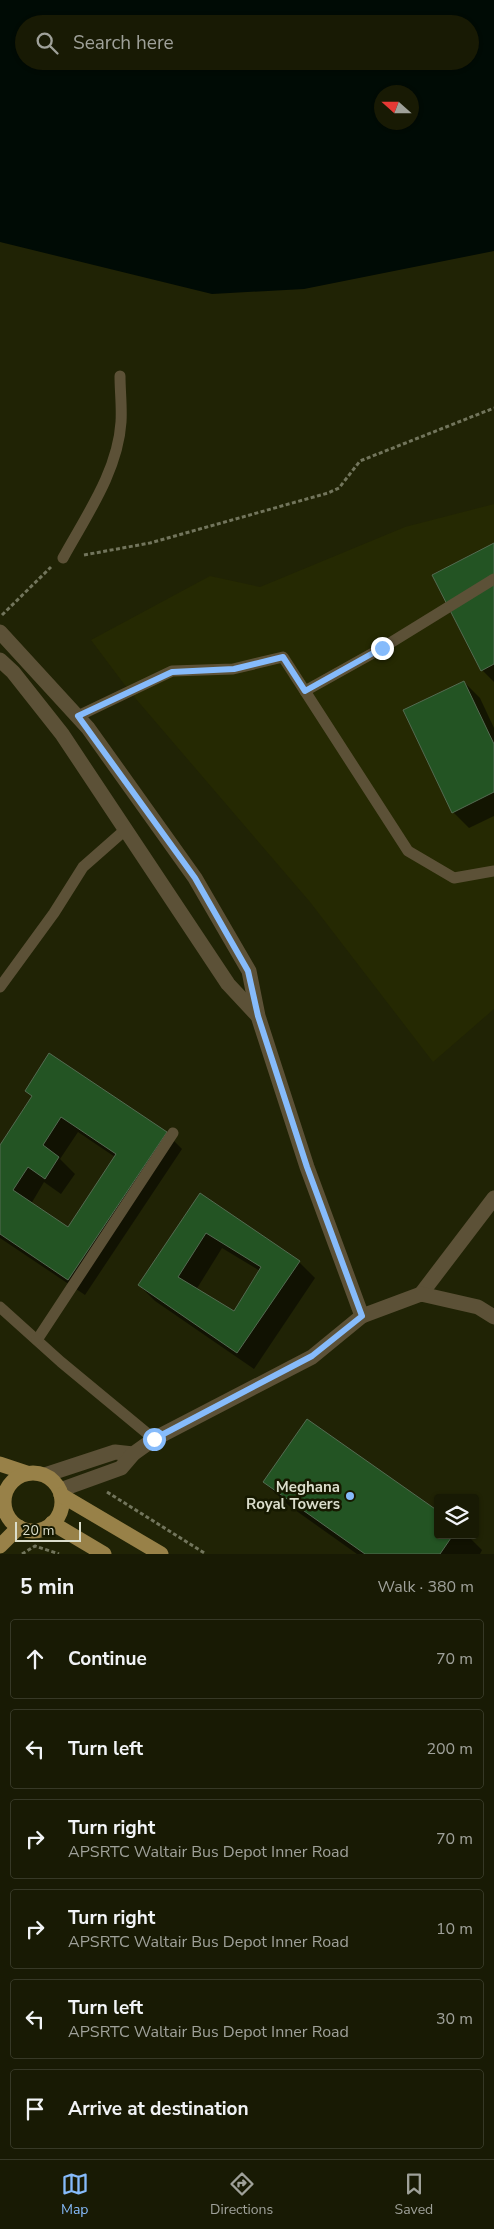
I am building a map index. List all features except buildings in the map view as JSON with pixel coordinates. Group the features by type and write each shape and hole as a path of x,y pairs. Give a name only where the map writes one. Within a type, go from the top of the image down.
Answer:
{"main road":[{"path":"0,1464 27,1473 45,1475 60,1493 161,1554"},
{"path":"27,1473 16,1479 8,1488 2,1502 8,1518 19,1527 36,1531 52,1523 59,1515 60,1493"},
{"path":"52,1523 104,1554"},
{"path":"0,1546 19,1527"}],"street":[{"path":"0,632 78,716 195,878 248,971 258,1016 307,1167 362,1316"},
{"path":"0,660 13,672 62,734 228,984 258,1016"},
{"path":"60,1493 121,1468 133,1454 154,1439 312,1356 362,1316 421,1294 494,1198"},
{"path":"421,1294 478,1308 494,1317"},
{"path":"45,1475 115,1452 133,1454"}],"lane":[{"path":"63,558 91,508 114,458 121,422 120,376"},
{"path":"305,691 382,648 494,580"},
{"path":"78,716 172,672 234,669 283,657 408,851 454,878 494,871"},
{"path":"0,987 54,914 83,867 125,830"},
{"path":"37,1340 173,1133"},
{"path":"0,1307 154,1439"}],"path":[{"path":"0,618 45,571 63,558 150,544 328,493 339,488 360,461 494,408"},
{"path":"89,1480 206,1554"},
{"path":"22,1554 36,1546 59,1554"}],"shaded area":[{"path":"0,0 494,0 494,251 304,289 212,294 0,242"},
{"path":"494,504 494,1009 433,1062 310,902 130,692 91,640 210,576 260,587 405,527"}],"place":[{"name":"Meghana Royal Towers","path":"350,1496"}],"route":[{"path":"154,1439 312,1356 362,1316 307,1167 258,1016 248,971 195,878 78,716 172,672 234,669 283,657 305,691 382,648"}]}
